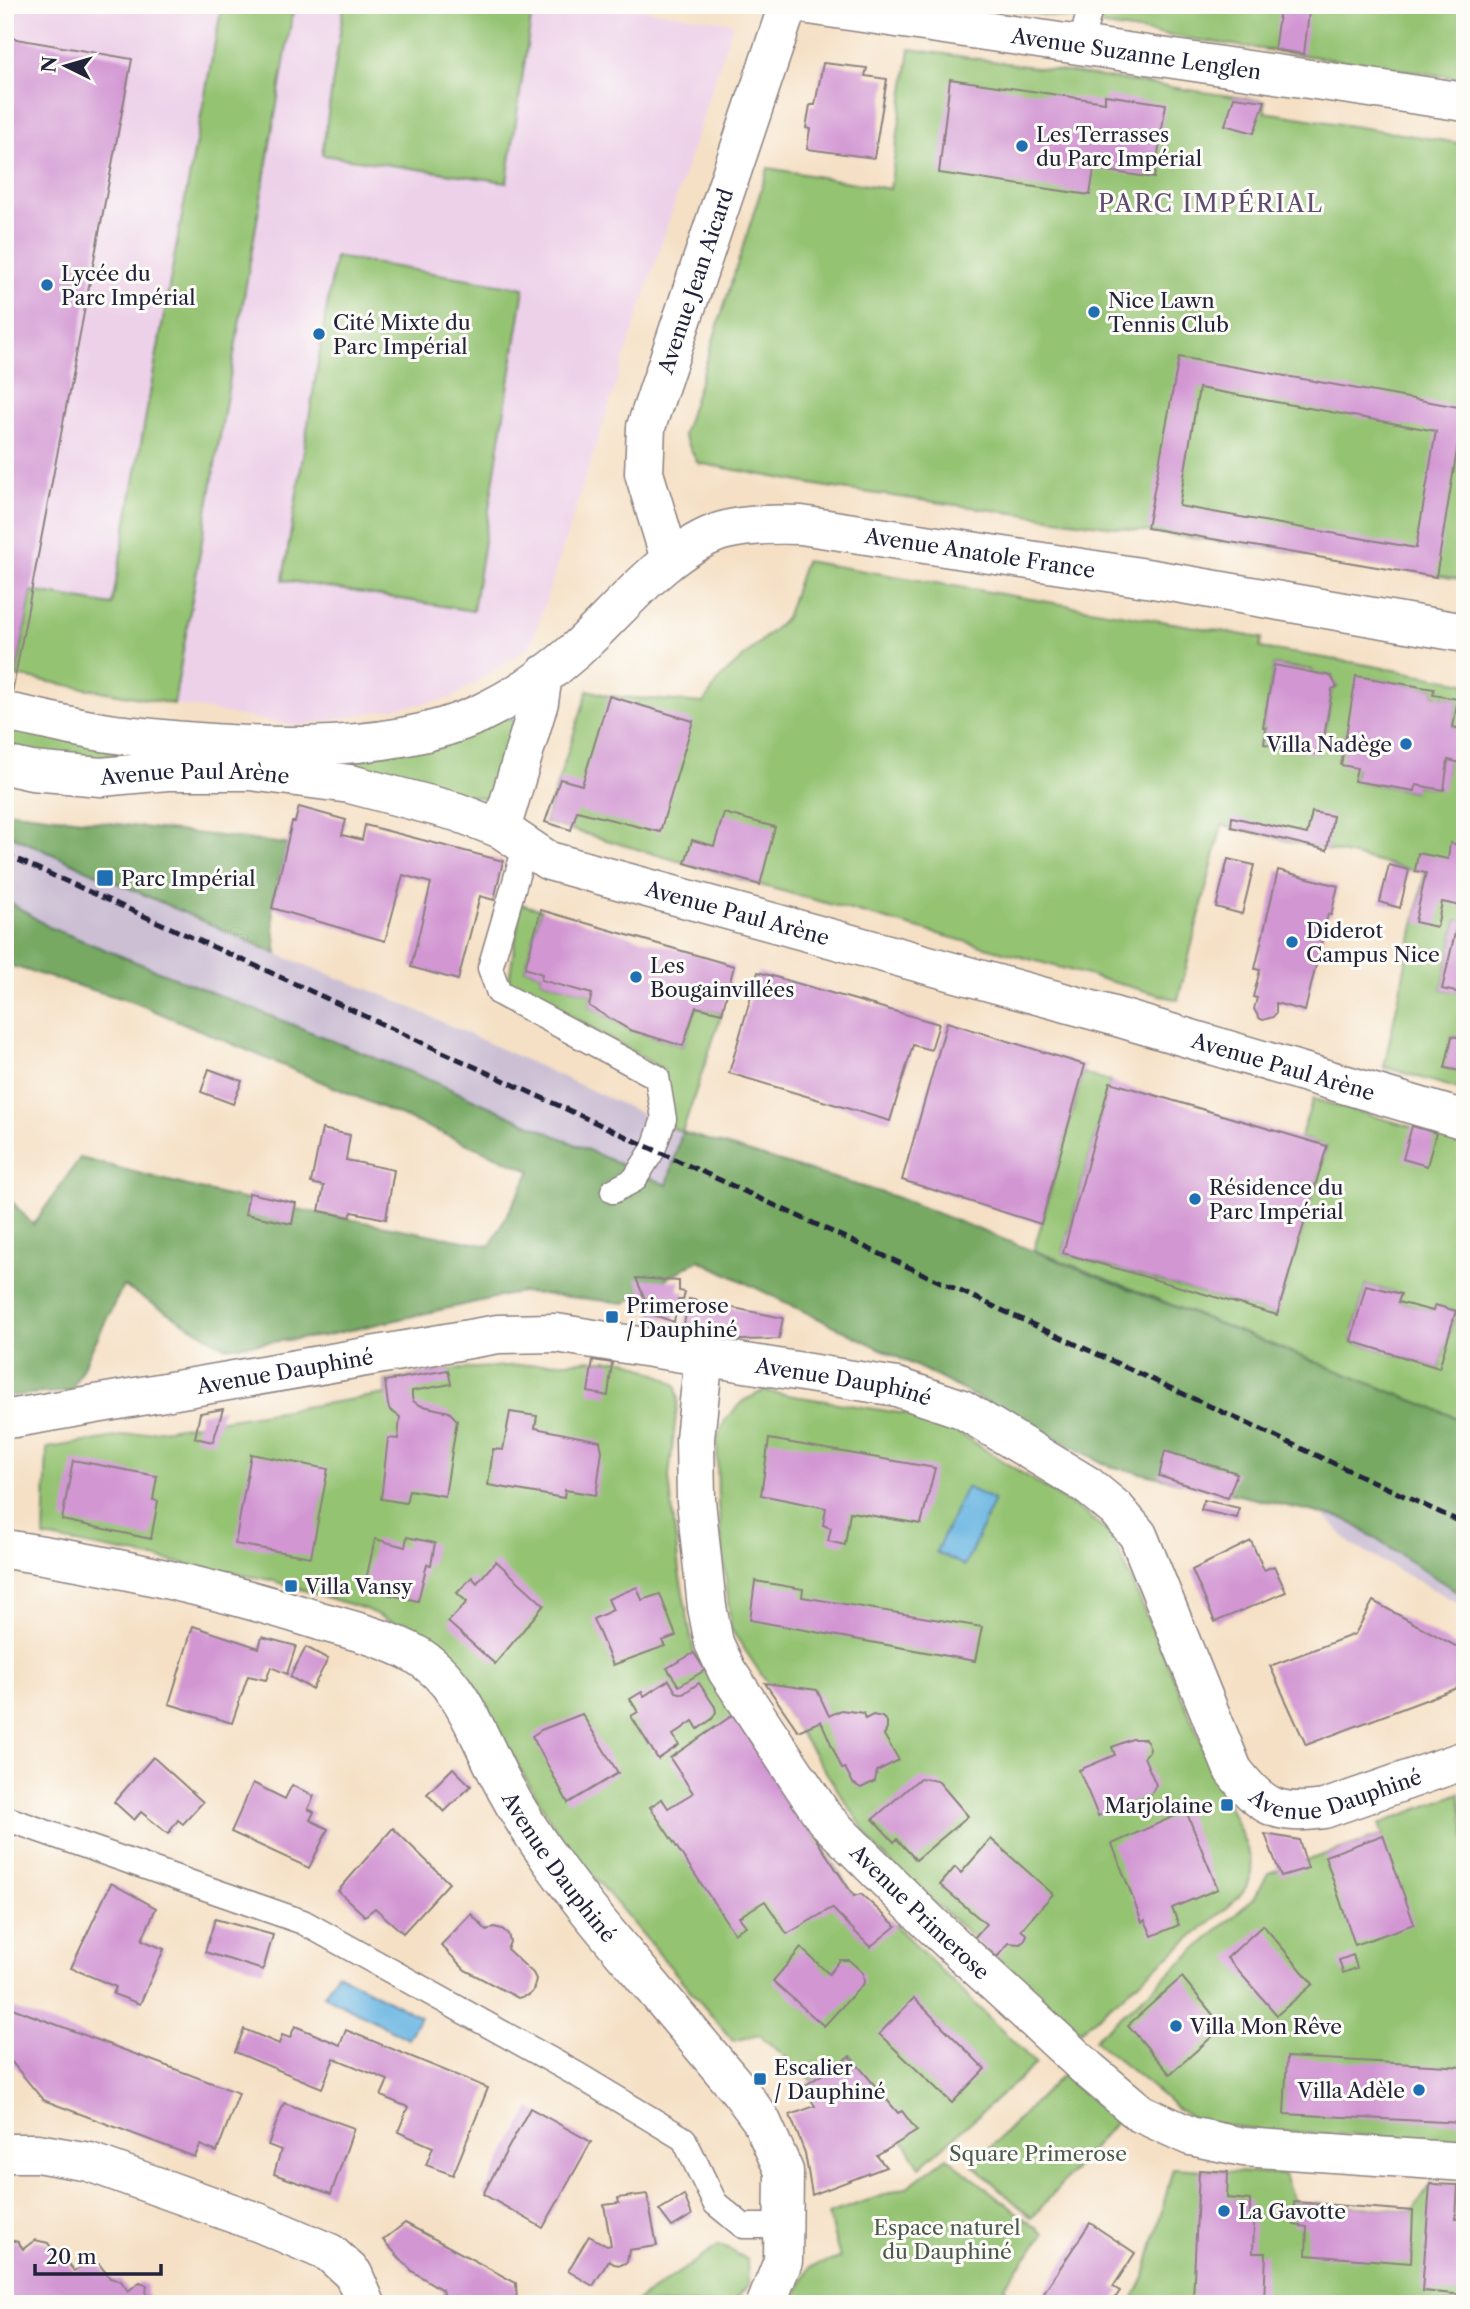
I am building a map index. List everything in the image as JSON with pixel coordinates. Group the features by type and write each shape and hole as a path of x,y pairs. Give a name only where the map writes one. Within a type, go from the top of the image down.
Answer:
{"street":[{"name":"Avenue Jean Aicard","path":"670,559 644,473 646,427 788,5"},
{"name":"Avenue Suzanne Lenglen","path":"809,5 1465,102"},
{"name":"Avenue Anatole France","path":"543,675 573,652 670,559 720,532 772,523 801,524 1153,579 1465,633"},
{"name":"Avenue Paul Arène","path":"10,713 122,735 258,744 352,744 415,735 448,726 511,697 543,675"},
{"path":"514,837 543,675"},
{"name":"Avenue Paul Arène","path":"5,765 32,771 101,777 204,771 299,776 350,784 457,812 514,837 549,861 1110,1015 1465,1120"},
{"name":"Avenue Dauphiné","path":"5,1418 42,1414 498,1334 556,1333 884,1385 962,1409 1087,1485 1116,1509 1138,1535 1233,1770 1249,1791 1267,1806 1303,1812 1324,1809 1465,1760"},
{"name":"Avenue Primerose","path":"704,1356 695,1438 696,1501 707,1607 714,1643 727,1671 825,1819 933,1926 1089,2070 1140,2113 1190,2136 1243,2147 1465,2162"},
{"name":"Avenue Dauphiné","path":"5,1549 167,1578 285,1610 370,1636 416,1655 444,1678 466,1707 500,1778 537,1841 585,1907 739,2090 761,2120 784,2171 783,2261 766,2304"},
{"path":"5,2154 37,2153 89,2162 260,2223 330,2253 353,2274 366,2304"}],"lane":[{"path":"1080,46 1091,5"},
{"path":"514,837 491,968 499,993 657,1077 664,1119 653,1150 634,1180 613,1191"},
{"path":"5,1818 303,1922 579,2075 684,2139 715,2203 743,2226 785,2227"}],"shaded area":[{"name":"Cité Mixte du Parc Impérial","path":"5,5 613,5 733,23 531,646 452,698 297,726 5,674"},
{"path":"5,833 277,954 388,997 889,1227 1465,1445 1465,1607 1352,1545 1292,1481 667,1185 5,910"}],"green space":[{"path":"222,5 294,5 174,704 16,676 32,591 112,605"},
{"path":"344,5 533,5 507,182 322,155"},
{"path":"979,5 1077,5 1073,19"},
{"path":"1102,5 1465,5 1465,79 1097,25"},
{"name":"Nice Lawn Tennis Club","path":"910,49 1265,101 1265,112 1465,144 1465,580 1278,550 827,487 698,463 683,435 768,168 890,189"},
{"path":"335,257 524,288 473,611 283,580"},
{"path":"805,561 1262,638 1260,648 1465,683 1465,730 1453,727 1458,699 1433,695 1434,689 1371,679 1354,781 1414,791 1416,785 1443,789 1448,760 1461,762 1465,744 1465,921 1457,920 1442,989 1465,994 1465,1039 1452,1036 1446,1068 1465,1072 1465,1091 1384,1067 1425,873 1222,825 1178,1000 760,885 545,822 588,690 609,696 703,703 721,678 786,618","holes":["1274,665 1312,670 1312,673 1331,676 1337,687 1332,689 1324,738 1319,738 1317,753 1264,744 1266,728 1263,727"]},
{"path":"501,717 518,722 495,800 355,775 357,756"},
{"path":"8,724 123,746 120,764 5,753"},
{"path":"5,811 287,844 272,908 277,954 5,833"},
{"path":"5,899 49,927 430,1080 667,1185 682,1132 896,1197 1465,1421 1465,1597 1345,1519 1109,1466 928,1372 699,1260 625,1303 521,1292 324,1336 225,1347 123,1286 71,1391 7,1396 5,1194 33,1225 80,1158 223,1195 490,1246 531,1171 136,1003 5,964"},
{"path":"521,904 541,910 525,968 542,974 541,980 592,994 589,1006 630,1030 683,1046 696,1007 722,1013 682,1132 669,1126 664,1070 509,980"},
{"path":"1083,1073 1110,1082 1063,1253 1277,1315 1327,1146 1300,1138 1313,1099 1465,1142 1465,1421 1034,1250","holes":["1366,1285 1401,1294 1398,1302 1433,1311 1435,1306 1456,1311 1439,1368 1351,1341"]},
{"path":"626,1360 676,1385 678,1398 669,1477 679,1571 694,1653 854,1896 896,1926 1036,2064 920,2167 850,2057 813,2081 760,2035 733,2041 561,1838 505,1744 472,1680 436,1642 365,1609 270,1580 44,1537 47,1448 386,1394 385,1381 448,1370"},
{"path":"763,1391 937,1419 1089,1516 1112,1536 1243,1838 1252,1871 1248,1884 1236,1900 1080,2031 877,1849 731,1629 718,1504 717,1441 725,1420 743,1401"},
{"path":"1460,1793 1465,1826 1465,2141 1269,2131 1199,2122 1181,2111 1094,2040 1255,1897 1268,1873 1383,1835 1379,1824"},
{"name":"Square Primerose","path":"1062,2075 1116,2121 1032,2218 973,2165"},
{"name":"Espace naturel du Dauphiné","path":"947,2157 1044,2234 1004,2286 1013,2304 792,2304 810,2267 840,2258 828,2214 907,2187"},
{"path":"1173,2168 1284,2175 1294,2202 1413,2211 1430,2184 1465,2186 1465,2304 1131,2304 1145,2275"},
{"path":"720,2245 747,2259 748,2285 732,2304 632,2304"}],"water":[{"path":"966,1487 994,1500 965,1566 936,1552"},
{"path":"337,1973 420,2017 408,2039 324,1995"}],"building":[{"path":"1280,8 1309,12 1304,54 1274,50"},
{"name":"Lycée du Parc Impérial","path":"5,37 132,59 5,730"},
{"path":"823,63 867,68 865,76 887,79 874,158 807,149 810,129 806,128 810,105 815,105"},
{"path":"950,79 1105,102 1105,95 1166,104 1154,178 1094,169 1090,195 939,173"},
{"path":"1234,97 1265,101 1254,133 1225,125"},
{"path":"1179,357 1464,408 1436,577 1147,528","holes":["1199,388 1436,431 1416,548 1179,506"]},
{"path":"1274,665 1331,676 1337,687 1332,689 1324,738 1319,738 1317,754 1264,744 1266,728 1263,727"},
{"name":"Villa Nadège","path":"1356,676 1434,689 1433,695 1458,699 1453,727 1465,730 1465,744 1461,763 1448,760 1444,790 1416,785 1415,791 1354,781 1357,768 1341,765"},
{"path":"609,696 693,721 660,832 577,811 571,830 545,822 560,779 582,785"},
{"path":"299,807 346,820 342,835 362,840 365,825 503,861 494,900 480,896 458,980 411,967 431,883 403,875 385,941 272,908 292,822 295,822"},
{"path":"1312,812 1333,816 1327,850 1231,827 1232,817 1307,834"},
{"path":"724,813 775,827 760,885 685,863 692,840 714,846"},
{"path":"1450,843 1465,846 1465,890 1461,906 1442,902 1437,927 1415,922 1426,873 1415,871 1418,853 1448,859"},
{"path":"1228,859 1254,865 1242,914 1216,907"},
{"path":"1389,865 1409,870 1400,908 1380,902"},
{"name":"Diderot Campus Nice","path":"1278,870 1338,886 1331,915 1328,914 1305,1011 1276,1003 1273,1017 1263,1020 1254,1009 1257,998 1253,997 1260,970 1255,969"},
{"name":"Les Bougainvillées","path":"541,910 734,966 722,1013 696,1007 683,1046 630,1030 589,1006 592,994 541,980 542,974 525,968"},
{"path":"1458,920 1465,921 1465,994 1442,989"},
{"path":"758,972 939,1024 931,1050 913,1045 890,1121 729,1073"},
{"path":"947,1022 1085,1065 1041,1224 902,1180"},
{"path":"1452,1036 1465,1039 1465,1072 1445,1068"},
{"path":"209,1069 242,1081 233,1104 201,1092"},
{"name":"Résidence du Parc Impérial","path":"1110,1082 1327,1146 1277,1315 1063,1253"},
{"path":"1412,1126 1436,1133 1427,1166 1403,1159"},
{"path":"322,1129 350,1135 346,1160 394,1170 386,1219 352,1212 350,1217 319,1211 324,1186 311,1183"},
{"path":"249,1193 296,1203 292,1224 245,1214"},
{"path":"636,1278 679,1281 679,1291 685,1292 683,1300 678,1300 674,1322 651,1314"},
{"path":"1366,1285 1401,1294 1398,1302 1433,1311 1435,1305 1456,1311 1439,1368 1351,1341"},
{"path":"689,1299 783,1318 779,1339 704,1341 682,1334"},
{"path":"593,1360 612,1363 608,1396 588,1392"},
{"path":"448,1370 451,1384 412,1391 413,1401 419,1405 449,1412 457,1420 445,1496 409,1490 406,1503 381,1499 388,1438 398,1439 400,1417 390,1410 385,1381"},
{"path":"223,1409 213,1442 195,1438 200,1413"},
{"path":"510,1412 537,1416 535,1428 600,1441 602,1451 596,1495 565,1490 564,1498 488,1485 493,1449 503,1450"},
{"path":"769,1439 935,1468 921,1524 850,1512 845,1545 828,1541 831,1528 823,1525 826,1508 761,1495"},
{"path":"1165,1451 1237,1473 1228,1498 1159,1476"},
{"path":"251,1454 328,1469 311,1557 235,1544"},
{"path":"73,1460 157,1476 153,1500 158,1501 151,1539 62,1520"},
{"path":"1204,1500 1239,1508 1237,1518 1201,1510"},
{"path":"407,1537 435,1543 431,1565 427,1564 418,1601 364,1589 375,1539 405,1547"},
{"path":"1251,1541 1264,1570 1274,1566 1286,1592 1215,1622 1192,1570"},
{"path":"496,1561 544,1605 495,1664 448,1622 467,1602 457,1593 472,1577 477,1583"},
{"path":"755,1581 803,1589 802,1597 982,1627 975,1661 750,1620"},
{"path":"637,1587 642,1600 660,1594 676,1636 662,1641 665,1646 613,1665 593,1619 613,1610 608,1599"},
{"path":"1373,1601 1465,1651 1465,1685 1306,1745 1270,1666 1355,1634"},
{"path":"193,1626 259,1648 262,1637 296,1646 287,1674 271,1667 266,1680 248,1676 232,1723 169,1704"},
{"path":"306,1647 328,1659 312,1689 290,1677"},
{"path":"694,1653 705,1670 679,1686 667,1668"},
{"path":"669,1680 676,1692 683,1694 699,1683 716,1712 712,1719 698,1729 693,1721 673,1735 679,1745 658,1759 631,1716 638,1712 630,1699 642,1692 644,1696"},
{"path":"765,1683 817,1690 829,1716 841,1710 863,1713 865,1719 873,1715 882,1717 887,1722 884,1735 899,1760 877,1771 875,1781 861,1788 853,1783 845,1768 842,1769 821,1721 798,1731"},
{"path":"582,1714 618,1773 568,1803 532,1736"},
{"path":"733,1715 854,1896 861,1894 896,1926 870,1947 832,1908 787,1934 765,1901 739,1917 746,1926 734,1933 650,1807 662,1799 668,1808 693,1793 670,1758"},
{"path":"1132,1739 1145,1739 1148,1742 1150,1750 1144,1757 1156,1785 1151,1794 1098,1816 1079,1770 1115,1755 1112,1747"},
{"path":"153,1757 203,1802 183,1824 178,1820 168,1834 141,1812 134,1820 114,1802"},
{"path":"453,1768 471,1786 444,1812 427,1794"},
{"path":"920,1778 938,1781 968,1816 916,1860 897,1839 894,1842 873,1819"},
{"path":"253,1783 285,1799 292,1785 314,1796 308,1809 314,1812 310,1820 328,1829 309,1868 231,1832"},
{"path":"1186,1811 1218,1889 1172,1908 1179,1925 1152,1936 1145,1920 1142,1922 1112,1844"},
{"path":"393,1828 449,1883 403,1933 375,1908 365,1916 338,1891"},
{"path":"1265,1834 1299,1840 1308,1868 1281,1876"},
{"path":"1383,1835 1414,1924 1355,1945 1325,1856"},
{"path":"991,1839 1053,1894 1021,1930 1027,1935 1024,1941 1020,1944 1009,1943 997,1957 974,1938 986,1924 940,1885 955,1867 961,1873"},
{"path":"111,1883 156,1908 142,1940 164,1949 140,2004 113,1994 116,1987 71,1968"},
{"path":"471,1914 487,1931 494,1927 508,1934 510,1942 507,1949 536,1979 529,1995 518,1998 465,1970 441,1945"},
{"path":"215,1919 273,1935 263,1970 205,1952"},
{"path":"1263,1925 1313,1984 1277,2015 1227,1958"},
{"path":"801,1948 829,1974 840,1960 849,1960 863,1973 864,1983 824,2026 773,1981"},
{"path":"1353,1955 1357,1968 1343,1973 1339,1960"},
{"name":"Villa Mon Rêve","path":"1182,1977 1223,2027 1170,2074 1128,2025"},
{"path":"914,1998 985,2069 952,2103 879,2034"},
{"path":"12,2008 239,2093 217,2152 200,2145 195,2157 43,2100 5,2054 5,2025"},
{"path":"295,2026 340,2045 346,2030 488,2088 453,2175 426,2165 433,2147 398,2132 408,2107 381,2096 388,2080 334,2058 322,2088 235,2052 244,2029 279,2044 282,2035 290,2038"},
{"path":"850,2056 898,2113 902,2111 917,2131 877,2156 886,2167 812,2195 805,2153 790,2115 815,2106 803,2087"},
{"path":"1287,2057 1465,2067 1464,2123 1284,2114"},
{"path":"284,2103 354,2128 331,2194 274,2174 281,2150 268,2145"},
{"path":"530,2108 591,2142 543,2228 483,2194"},
{"path":"1199,2170 1228,2172 1227,2198 1250,2200 1250,2222 1254,2222 1253,2253 1266,2253 1264,2303 1193,2300"},
{"path":"1430,2184 1458,2185 1456,2218 1465,2218 1465,2295 1422,2291"},
{"path":"647,2194 657,2246 629,2250 627,2262 621,2265 609,2260 593,2286 568,2271 589,2236 607,2246 611,2245 604,2205 619,2203 618,2198"},
{"path":"684,2195 692,2215 672,2227 659,2210"},
{"path":"1294,2202 1413,2211 1411,2263 1306,2255 1307,2227 1294,2225"},
{"path":"405,2223 516,2283 517,2304 446,2304 442,2290 412,2271 383,2240"},
{"path":"1090,2223 1135,2253 1113,2287 1120,2291 1111,2304 1062,2304 1044,2292"},
{"path":"5,2239 18,2242 23,2249 35,2240 48,2243 58,2258 66,2261 74,2271 88,2262 99,2264 110,2278 121,2281 128,2291 140,2282 147,2285 146,2293 154,2304 5,2304"}],"railway":[{"path":"5,854 265,970 1465,1524"}],"place":[{"name":"Les Terrasses du Parc Impérial","path":"1022,146"},
{"name":"Lycée du Parc Impérial","path":"47,285"},
{"name":"Nice Lawn Tennis Club","path":"1094,312"},
{"name":"Cité Mixte du Parc Impérial","path":"319,334"},
{"name":"Villa Nadège","path":"1406,744"},
{"name":"Parc Impérial","path":"105,878"},
{"name":"Diderot Campus Nice","path":"1292,942"},
{"name":"Les Bougainvillées","path":"636,977"},
{"name":"Résidence du Parc Impérial","path":"1195,1199"},
{"name":"Primerose / Dauphiné","path":"612,1317"},
{"name":"Villa Vansy","path":"291,1586"},
{"name":"Marjolaine","path":"1227,1805"},
{"name":"Villa Mon Rêve","path":"1176,2026"},
{"name":"Escalier / Dauphiné","path":"760,2079"},
{"name":"Villa Adèle","path":"1419,2090"},
{"name":"La Gavotte","path":"1224,2211"}],"district":[{"name":"PARC IMPÉRIAL","path":"1211,203"}]}
